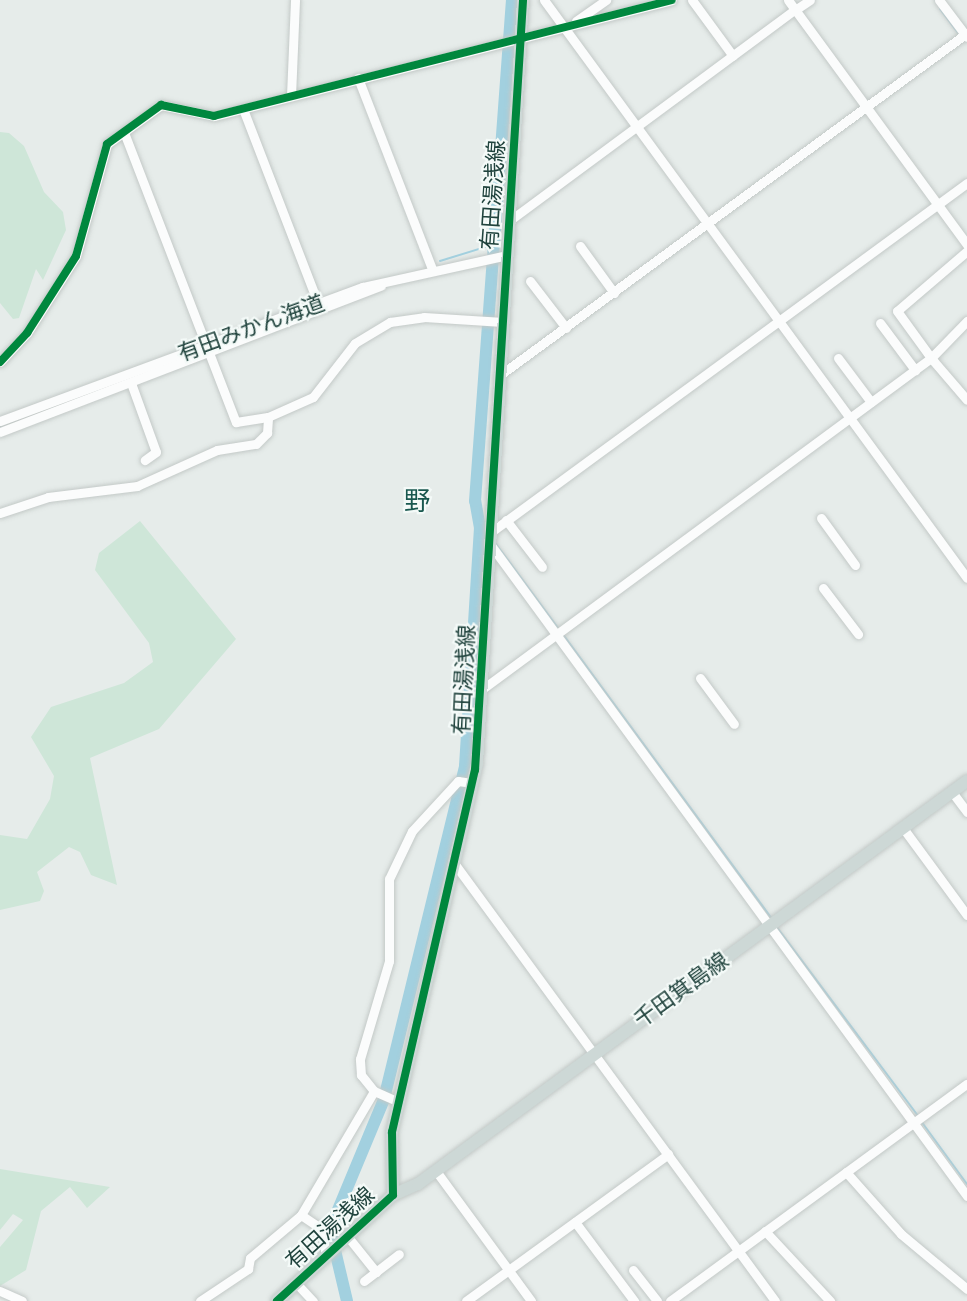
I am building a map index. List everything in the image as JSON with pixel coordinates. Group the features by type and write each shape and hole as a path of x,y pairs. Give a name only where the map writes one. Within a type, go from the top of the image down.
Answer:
{"main road":[{"name":"有田湯浅線","path":"277,1301 393,1195 385,1096 454,863 473,783 481,690 500,375 504,256 509,221 517,39 523,0"},
{"name":"千田箕島線","path":"393,1195 436,1171 967,781"}],"street":[{"path":"291,96 295,0"},
{"path":"544,0 568,26 637,127 967,578"},
{"path":"568,26 606,0"},
{"path":"0,363 27,333 76,256 107,144 126,135 161,105 214,116 672,0"},
{"path":"692,0 733,56"},
{"path":"788,0 967,245"},
{"path":"509,221 810,0"},
{"path":"500,375 966,35 939,0"},
{"path":"358,78 432,269"},
{"path":"243,110 319,307"},
{"path":"126,135 236,422 268,417 313,397 355,342 390,322 424,317 503,322"},
{"path":"967,183 506,520 490,538 556,633 774,923 967,1196"},
{"path":"580,246 614,292"},
{"path":"967,251 897,311 931,358 967,400"},
{"name":"有田みかん海道","path":"0,421 207,350 399,277 504,256"},
{"path":"530,280 566,328"},
{"path":"481,690 931,358 967,321"},
{"path":"880,323 915,370"},
{"path":"0,432 131,383 207,350"},
{"path":"838,358 871,402"},
{"path":"131,383 156,452 145,460"},
{"path":"0,513 48,498 137,486 217,450 256,444 267,433 268,417"},
{"path":"820,518 855,565"},
{"path":"506,520 542,567"},
{"path":"823,588 858,634"},
{"path":"700,678 734,724"},
{"path":"200,1301 248,1269 250,1258 301,1215 385,1096 361,1075 360,1059 389,961 389,879 412,831 458,782 473,783"},
{"path":"952,792 967,812"},
{"path":"903,828 967,915"},
{"path":"454,863 775,1301"},
{"path":"670,1301 967,1084"},
{"path":"466,1301 668,1154"},
{"path":"436,1171 531,1301"},
{"path":"846,1172 901,1234 967,1289"},
{"path":"301,1215 322,1229 330,1253"},
{"path":"575,1222 634,1301"},
{"path":"765,1231 830,1301"},
{"path":"348,1237 376,1272"},
{"path":"364,1281 399,1254"},
{"path":"633,1270 657,1301"},
{"path":"296,1283 313,1301"},
{"path":"0,1290 22,1301"}],"green space":[{"path":"0,132 9,133 24,146 44,192 63,212 66,230 43,280 36,269 19,318 13,319 0,303"},
{"path":"140,521 236,639 159,729 90,758 117,885 91,875 80,852 69,847 37,872 44,891 40,901 0,910 0,835 27,839 50,799 54,776 31,737 51,707 124,683 153,662 149,643 95,570 99,553"},
{"path":"0,1169 110,1187 87,1208 70,1187 41,1211 26,1270 0,1286 0,1247 23,1220 13,1214 0,1230"}],"waterway":[{"path":"347,1301 330,1229 384,1099 465,766 480,528 475,501 512,0"},
{"path":"940,9 960,36"},
{"path":"440,261 495,244"},
{"path":"0,427 17,421"},
{"path":"480,528 484,532"},
{"path":"496,544 558,628"},
{"path":"562,633 771,918"},
{"path":"776,926 918,1116"},
{"path":"921,1121 967,1184"}],"cycle path":[{"path":"277,1301 393,1195 392,1132 475,770 523,0"},
{"path":"0,362 27,333 76,256 107,144 161,105 214,116 672,0"}],"district":[{"name":"野","path":"417,502"}]}
